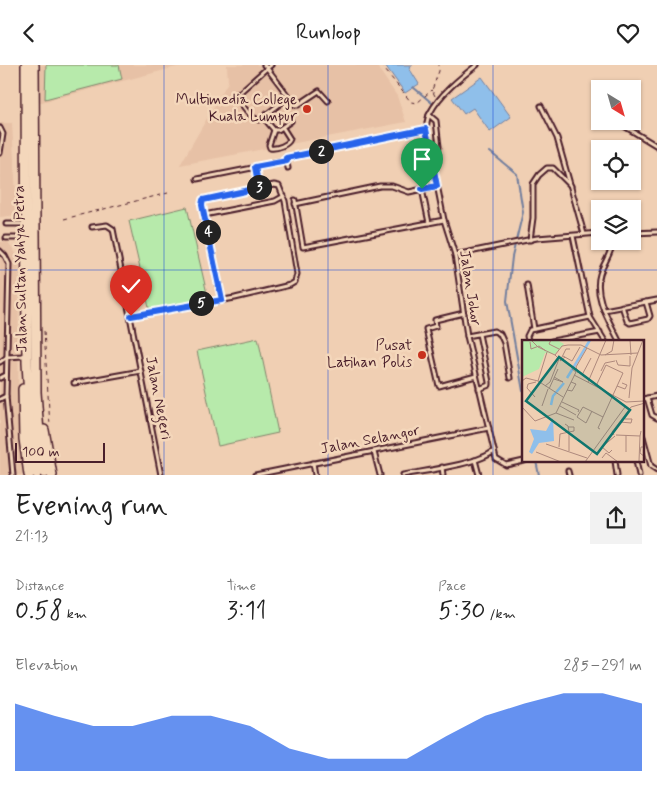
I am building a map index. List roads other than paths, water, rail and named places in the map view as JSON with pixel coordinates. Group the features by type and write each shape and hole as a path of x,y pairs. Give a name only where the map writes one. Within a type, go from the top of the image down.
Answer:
{"main road":[{"name":"Jalan Sultan Yahya Petra","path":"26,65 27,334 32,447 45,474"},
{"name":"Jalan Sultan Yahya Petra","path":"34,65 36,392 40,447 45,474"},
{"path":"27,334 23,356 24,439 29,475"}],"lane":[{"path":"270,65 265,66 239,93 238,97 253,117 259,120 289,97"},
{"path":"198,179 426,129 429,115 439,101 460,78 477,65"},
{"path":"265,66 295,105 298,105 319,91 328,101"},
{"path":"541,106 557,138 584,234"},
{"path":"429,115 436,121 439,147 430,151"},
{"path":"263,117 274,130"},
{"path":"274,130 283,128 291,121"},
{"path":"0,128 3,134 0,153"},
{"path":"274,130 269,145 270,148 288,144 290,141 283,128"},
{"name":"Jalan Johor","path":"426,129 444,220 456,255 467,336 494,451"},
{"path":"630,130 657,147"},
{"path":"287,159 288,168"},
{"path":"255,167 259,188"},
{"path":"530,240 533,217 533,184 539,175 547,168 553,168 572,186"},
{"path":"131,316 222,300 290,285 295,282 297,274 284,196 279,186 274,185 203,200 202,205 222,300"},
{"path":"437,186 409,192 392,186 380,186 295,202 303,247 444,220"},
{"path":"422,189 429,223"},
{"path":"204,215 275,201 284,196"},
{"path":"6,224 27,223"},
{"name":"Jalan Negeri","path":"92,227 107,225 113,229 161,475"},
{"path":"641,233 657,232"},
{"path":"456,255 530,240 591,234"},
{"path":"573,236 590,317 604,340"},
{"path":"6,238 27,238"},
{"path":"611,250 600,273 598,285 604,310 619,340"},
{"path":"0,251 6,256 9,264 6,397 13,475"},
{"path":"526,285 534,329"},
{"path":"604,310 657,300"},
{"path":"622,307 627,321 630,323 648,319 650,316 646,302"},
{"path":"464,313 435,320 436,326 426,329 439,385 476,376"},
{"path":"528,340 527,336 530,330 590,317"},
{"path":"467,336 494,331 500,334 504,343 510,378"},
{"path":"557,340 600,332"},
{"path":"479,334 489,382 489,385 479,389"},
{"path":"0,361 7,357 23,356"},
{"path":"74,383 141,371"},
{"path":"0,378 7,374"},
{"path":"657,396 645,398 652,415 657,418"},
{"path":"0,399 6,397"},
{"name":"Jalan Selangor","path":"255,475 489,427"},
{"path":"644,441 651,466 657,470"},
{"path":"403,475 476,460 488,456 494,451 496,459 502,464 522,461"},
{"path":"374,452 380,475"},
{"path":"476,460 479,475"},
{"path":"313,463 315,475"},
{"path":"442,467 443,475"}],"water":[{"path":"385,65 413,65 409,68 419,84 405,93"},
{"path":"482,77 511,117 490,132 473,108 464,114 452,98"}],"waterway":[{"path":"413,87 432,103"},
{"path":"490,152 517,174 523,212 512,257 507,301 522,385"},
{"path":"536,463 539,475"}],"place":[{"name":"Multimedia College Kuala Lumpur","path":"307,109"},
{"name":"Pusat Latihan Polis","path":"422,355"}]}
